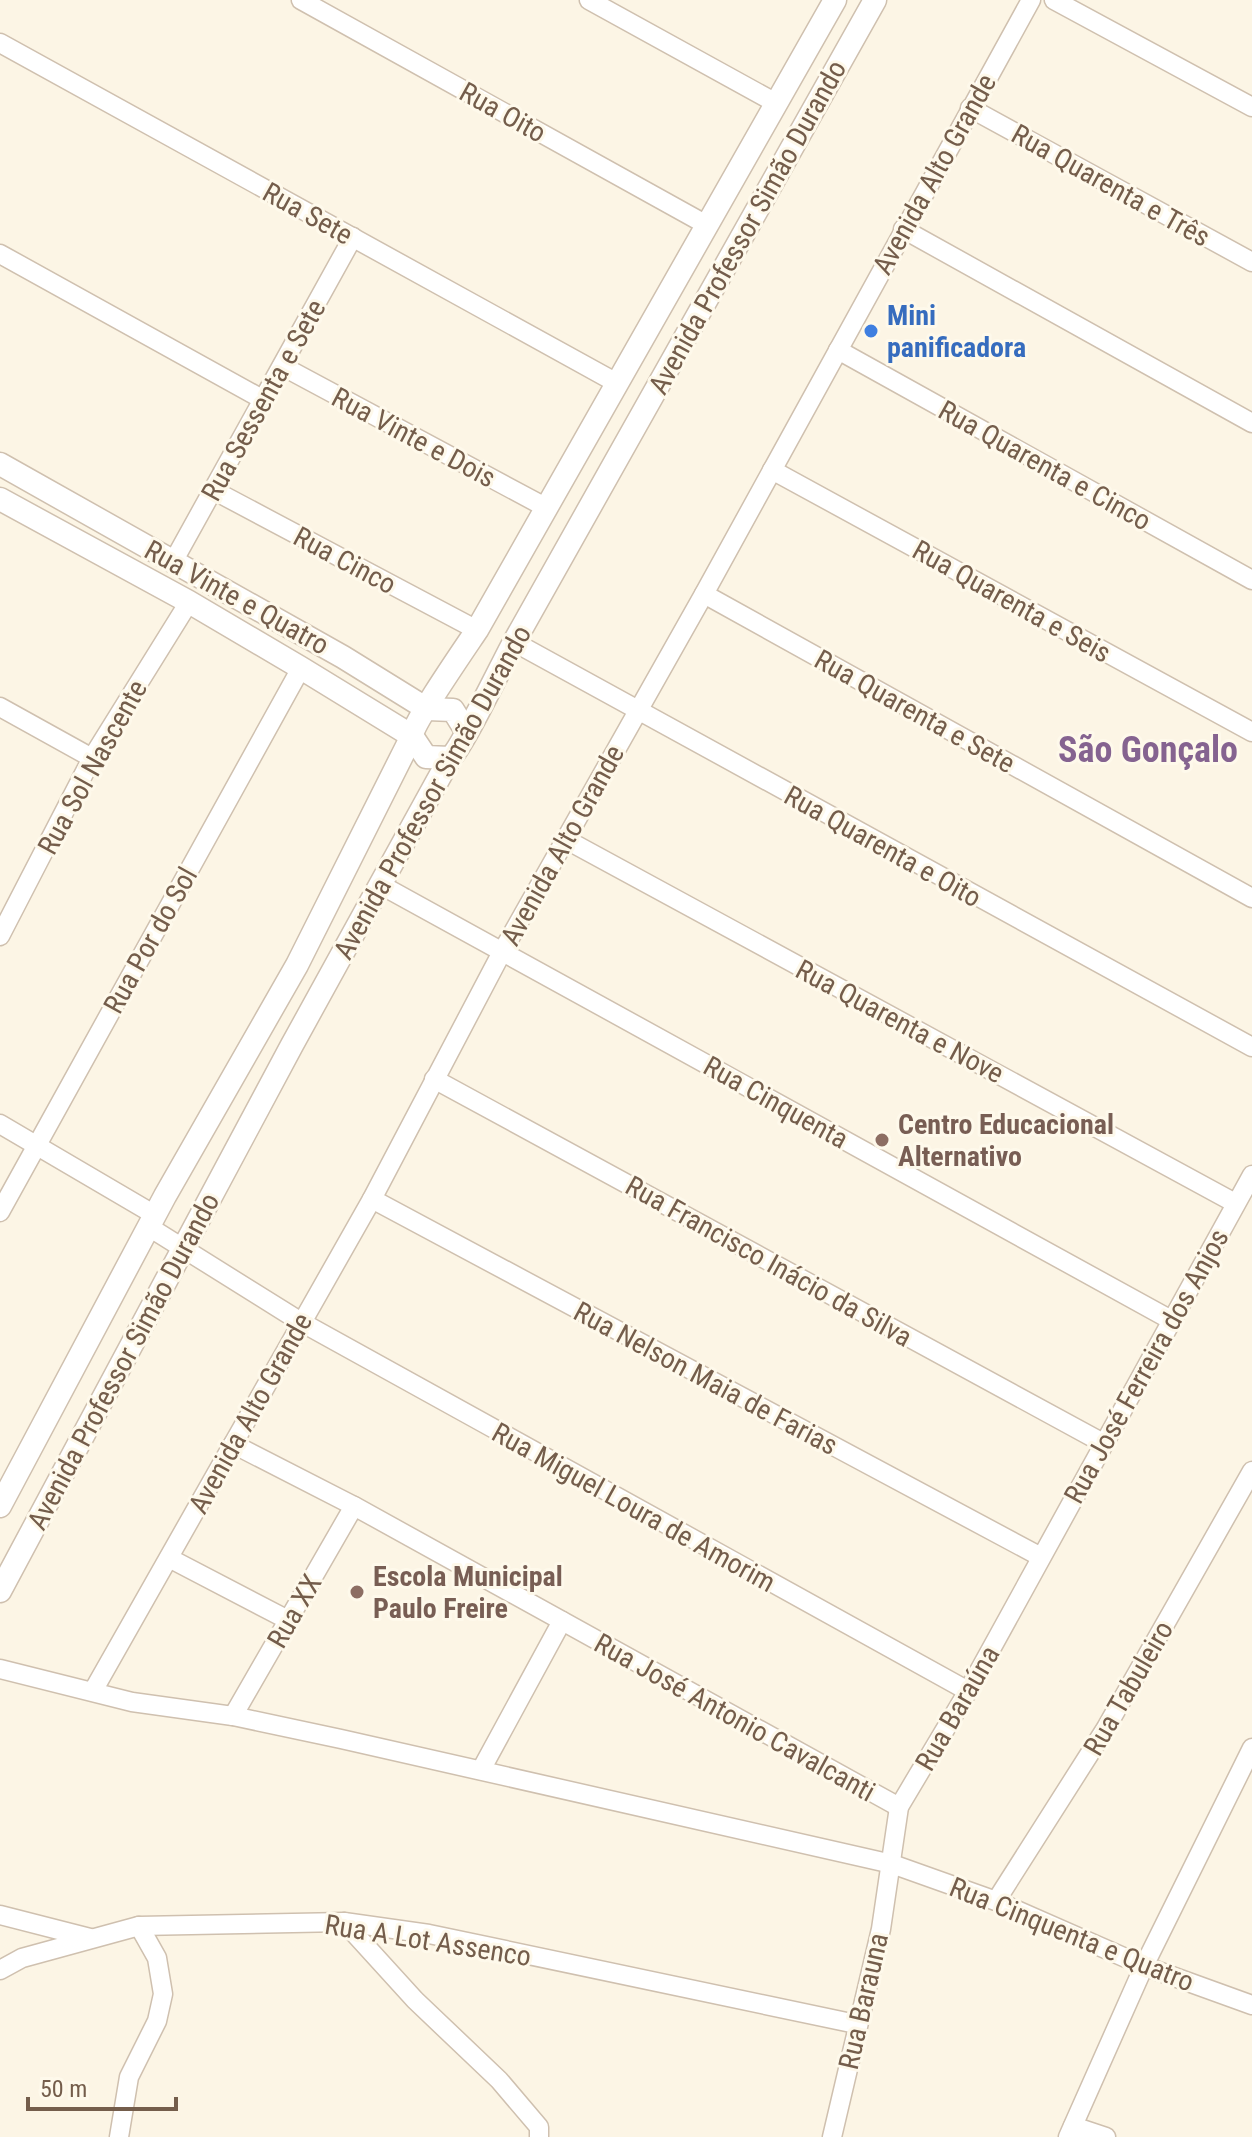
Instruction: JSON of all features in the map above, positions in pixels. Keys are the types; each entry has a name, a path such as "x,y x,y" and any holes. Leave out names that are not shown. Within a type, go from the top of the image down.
{"street":[{"name":"Rua Oito","path":"301,0 705,224"},
{"path":"589,0 776,103"},
{"name":"Avenida Professor Simão Durando","path":"0,1506 152,1221 289,979 412,736 416,720 427,709 477,630 615,382 835,0"},
{"name":"Avenida Professor Simão Durando","path":"0,1591 182,1249 450,758 462,747 466,731 514,642 875,0"},
{"name":"Avenida Alto Grande","path":"93,1691 372,1199 502,952 704,594 1031,0"},
{"path":"1054,0 1252,107"},
{"name":"Rua Sete","path":"0,43 615,382"},
{"name":"Rua Quarenta e Três","path":"970,108 1252,262"},
{"path":"903,229 1252,423"},
{"name":"Rua Sessenta e Sete","path":"173,562 353,237"},
{"path":"0,254 262,399"},
{"name":"Rua Quarenta e Cinco","path":"838,350 1252,580"},
{"name":"Rua Vinte e Dois","path":"282,366 547,508"},
{"name":"Rua Vinte e Quatro","path":"0,464 343,657 427,709 453,710 466,731"},
{"name":"Rua Quarenta e Seis","path":"772,470 1252,732"},
{"name":"Rua Cinco","path":"213,490 477,630"},
{"name":"Rua Vinte e Quatro","path":"0,499 189,602 301,668 412,736 426,757 450,758"},
{"name":"Rua Quarenta e Sete","path":"704,594 1252,898"},
{"name":"Rua Sol Nascente","path":"0,936 6,913 92,758 189,602"},
{"name":"Rua Quarenta e Oito","path":"514,642 1252,1047"},
{"path":"328,685 343,657"},
{"name":"Rua Por do Sol","path":"0,1212 301,668"},
{"path":"0,707 92,758"},
{"path":"364,833 359,851 361,870 381,885"},
{"name":"Rua Quarenta e Nove","path":"565,839 1235,1203"},
{"name":"Rua Cinquenta","path":"381,885 1171,1320"},
{"name":"Rua Francisco Inácio da Silva","path":"434,1079 1103,1443"},
{"name":"Rua Miguel Loura de Amorim","path":"0,1124 36,1144 152,1221 182,1249 301,1322 968,1691"},
{"name":"Rua José Ferreira dos Anjos","path":"1041,1557 1252,1175"},
{"name":"Rua Nelson Maia de Farias","path":"372,1199 1041,1557"},
{"name":"Rua José Antonio Cavalcanti","path":"233,1444 354,1506 899,1807"},
{"name":"Rua Tabuleiro","path":"996,1901 1106,1728 1252,1471"},
{"name":"Rua XX","path":"233,1716 354,1506"},
{"name":"Rua Baraúna","path":"892,1864 899,1807 968,1691 1041,1557"},
{"path":"169,1558 288,1620"},
{"path":"481,1770 562,1621"},
{"name":"Rua Cinquenta e Quatro","path":"0,1669 132,1702 233,1716 481,1770 892,1864 996,1901 1144,1966 1252,2005"},
{"path":"1106,2137 1071,2131 1144,1966 1252,1748"},
{"name":"Rua Barauna","path":"832,2137 856,2024 881,1929 892,1864"},
{"path":"0,1915 93,1938"},
{"path":"344,1922 415,2000 499,2080 539,2132"},
{"name":"Rua A Lot Assenco","path":"0,1970 22,1958 139,1926 344,1922 429,1934 856,2024"},
{"path":"119,2137 129,2077 152,2035 163,1994 157,1958 139,1926"}],"place":[{"name":"Mini panificadora","path":"871,331"},
{"name":"Centro Educacional Alternativo","path":"882,1140"},
{"name":"Escola Municipal Paulo Freire","path":"357,1592"}],"district":[{"name":"São Gonçalo","path":"1148,749"}]}
